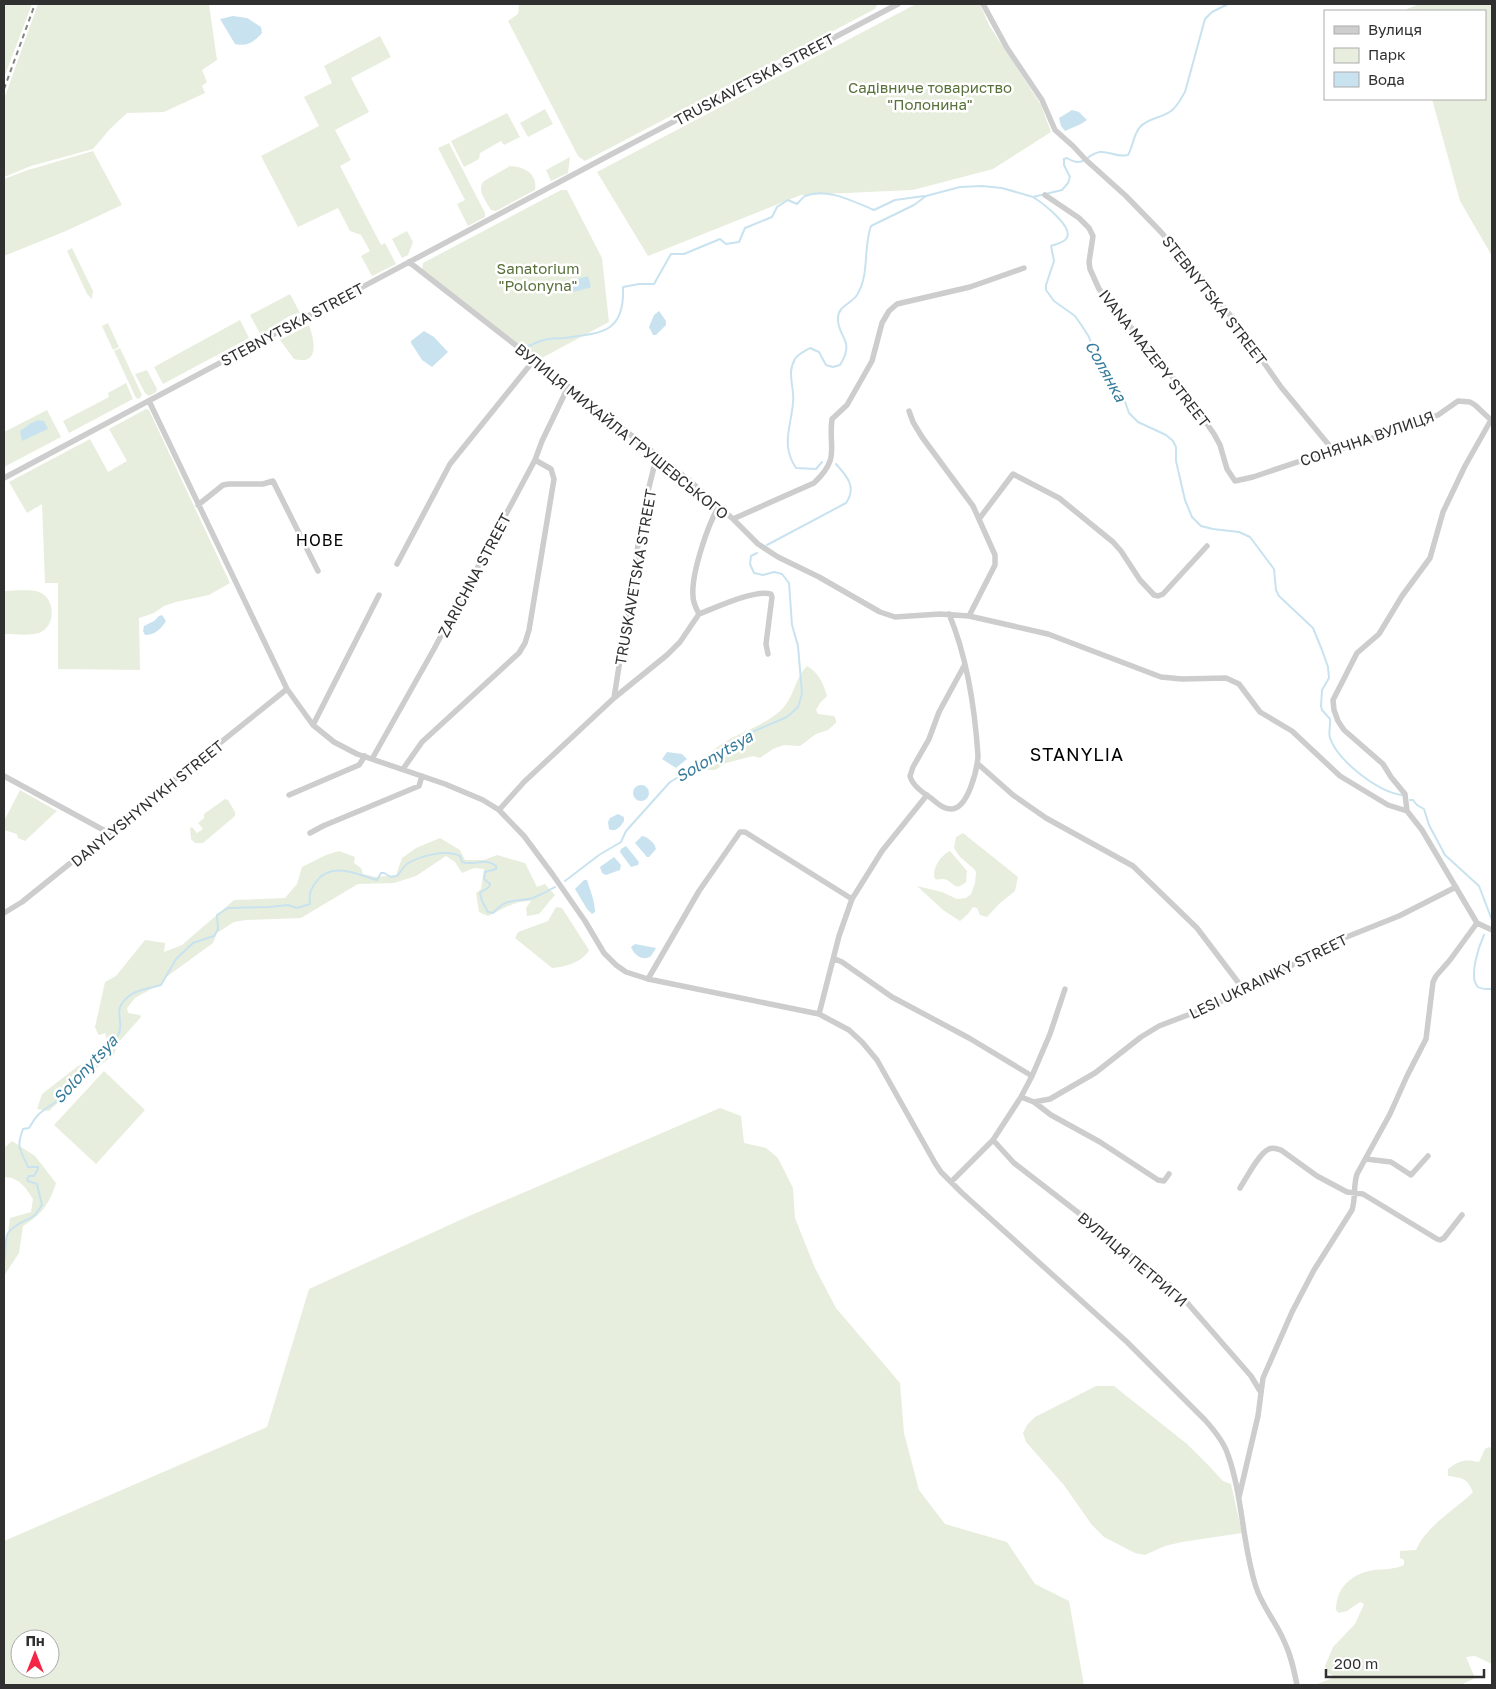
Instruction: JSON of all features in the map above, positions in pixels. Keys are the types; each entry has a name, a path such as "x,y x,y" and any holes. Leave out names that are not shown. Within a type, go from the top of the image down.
{"street":[{"name":"TRUSKAVETSKA STREET","path":"580,171 898,4"},
{"name":"STEBNYTSKA STREET","path":"983,4 1007,48 1042,100 1052,126 1160,230 1204,281 1281,387 1333,450"},
{"name":"STEBNYTSKA STREET","path":"4,478 411,264 580,171"},
{"name":"IVANA MAZEPY STREET","path":"1045,195 1079,218 1088,228 1093,236 1089,262 1090,269 1099,289 1194,404 1220,445 1227,468 1235,481"},
{"name":"ВУЛИЦЯ МИХАЙЛА ГРУШЕВСЬКОГО","path":"411,264 657,456 719,506 758,544 768,551 819,577 880,612 895,617 949,614 969,616 1048,634 1161,677 1182,679 1226,678 1234,681 1239,684 1260,712 1292,731 1340,776 1388,805 1408,811"},
{"path":"733,519 814,483 822,475 828,466 833,448 832,419 847,406 872,361 882,323 889,311 897,304 970,287 1024,268"},
{"path":"397,564 450,464 534,360"},
{"name":"ZARICHNA STREET","path":"372,758 434,649 535,460 542,441 568,388"},
{"path":"149,401 287,690 313,725 334,742 365,756 403,768 483,800 499,810 524,836 553,875 585,921 604,953 626,972 648,979 819,1014 849,1030 877,1060 935,1163 950,1182 1127,1342 1209,1424 1224,1445 1228,1455 1252,1575 1257,1590 1284,1640 1292,1662 1297,1685"},
{"name":"СОНЯЧНА ВУЛИЦЯ","path":"1235,481 1341,449 1438,415 1458,401 1475,404 1492,420"},
{"path":"909,412 922,438 973,506 994,550 995,565 969,616"},
{"path":"1492,420 1465,466 1443,512 1430,558 1402,596 1379,634 1357,653 1333,700 1338,721 1344,730 1383,764 1405,794 1408,811 1422,830 1477,923 1492,930"},
{"name":"TRUSKAVETSKA STREET","path":"614,698 644,507 657,456"},
{"path":"403,768 422,742 519,652 525,643 534,608 554,479 551,469 535,460"},
{"path":"979,519 1013,474 1059,498 1113,542 1122,551 1140,580 1154,595 1158,596 1162,594 1206,546"},
{"path":"198,505 222,485 263,484 273,480 318,571"},
{"path":"719,506 709,528 693,580 693,598 699,614 730,601 759,594 771,594 766,644 768,654"},
{"path":"313,725 380,595"},
{"name":"TRUSKAVETSKA STREET","path":"499,810 524,782 614,698 673,649 699,614"},
{"path":"949,614 958,635 964,666 977,737 978,764 966,797 956,808 950,809 944,808 914,784 910,778 910,772 929,739 939,712 964,666"},
{"name":"DANYLYSHYNYKH STREET","path":"4,912 22,902 287,690"},
{"path":"289,795 359,765 365,756"},
{"path":"978,764 1013,795 1046,818 1133,866 1196,928 1244,990"},
{"path":"4,776 109,833"},
{"path":"310,833 419,786 422,776"},
{"path":"819,1014 835,959 839,936 852,899 882,851 927,795"},
{"path":"648,979 700,891 740,832 746,832 852,899"},
{"name":"LESI UKRAINKY STREET","path":"1034,1102 1050,1099 1095,1073 1140,1037 1151,1031 1214,1005 1289,967 1324,946 1399,916 1456,887"},
{"path":"1238,1499 1258,1416 1263,1378 1292,1312 1314,1270 1352,1210 1357,1174 1390,1114 1426,1039 1433,982 1477,923"},
{"path":"835,959 892,997 969,1038 1032,1076"},
{"path":"950,1182 992,1140 1006,1116 1021,1097 1050,1034 1065,989"},
{"path":"1021,1097 1034,1102 1050,1115 1100,1142 1158,1180 1164,1181 1169,1174"},
{"name":"ВУЛИЦЯ ПЕТРИГИ","path":"992,1140 1014,1163 1176,1290 1251,1376 1260,1391"},
{"path":"1240,1188 1261,1156 1269,1149 1275,1148 1281,1150 1317,1176 1347,1192 1363,1194 1440,1240 1444,1238 1462,1215"},
{"path":"1366,1159 1391,1162 1411,1175 1428,1156"}],"green space":[{"path":"4,4 32,4 4,78"},
{"path":"38,4 209,4 217,60 202,70 207,82 202,86 205,93 164,112 127,113 93,149 31,166 4,177 4,99"},
{"path":"519,4 877,5 875,9 585,161 578,156 508,21 518,14"},
{"name":"Садівниче товариство \"Полонина\"","path":"916,4 980,4 989,25 1041,105 1051,132 993,169 913,190 801,195 648,256 597,172"},
{"path":"1419,4 1492,4 1492,256 1460,201 1432,100 1486,100 1486,10 1407,9"},
{"path":"380,36 391,57 351,78 369,112 335,130 351,160 340,166 381,245 385,243 396,264 372,276 361,256 370,251 361,235 350,231 338,208 298,227 261,156 319,126 304,97 332,83 324,66"},
{"path":"545,109 553,124 528,137 520,123"},
{"path":"507,113 520,137 504,145 501,141 480,153 479,159 464,167 451,141"},
{"path":"449,143 485,213 485,217 468,226 457,204 465,200 438,148"},
{"path":"93,151 122,205 66,231 4,256 4,179"},
{"path":"570,157 568,173 551,181 546,170"},
{"path":"510,166 529,172 534,180 535,190 496,211 491,210 481,192 482,184"},
{"name":"Sanatorium \"Polonyna\"","path":"561,190 567,190 602,258 609,322 538,360 422,270 423,263"},
{"path":"407,231 413,242 408,255 402,258 392,239"},
{"path":"72,248 93,291 92,299 87,294 67,251"},
{"path":"290,294 300,313 285,319 261,335 250,315"},
{"path":"240,320 249,338 163,384 154,367"},
{"path":"108,323 119,347 113,350 102,326"},
{"path":"309,325 314,344 312,355 308,359 294,359 280,340"},
{"path":"120,348 142,395 139,399 136,398 114,351"},
{"path":"147,370 157,389 156,392 149,396 145,393 135,374"},
{"path":"126,383 133,399 69,433 63,421 109,397 108,393"},
{"path":"146,409 149,410 230,583 209,595 176,602 139,618 140,670 58,669 58,583 45,583 42,504 27,513 9,482 90,439 108,472 127,461 109,429"},
{"path":"47,410 61,437 4,467 4,432"},
{"path":"4,591 31,591 45,595 49,600 52,612 49,625 45,630 31,634 4,634"},
{"path":"807,666 820,679 827,696 816,710 818,714 834,716 836,723 828,730 816,734 800,746 784,745 773,749 760,758 753,756 726,763 715,770 706,770 704,767 692,775 685,776 723,743 766,721 780,711 785,706"},
{"path":"20,790 57,811 25,841 18,838 17,834 4,830 4,821"},
{"path":"225,799 228,800 235,812 235,816 203,843 195,843 191,839 190,828 192,827 197,833 203,829 198,823 204,818 204,814"},
{"path":"963,833 1018,877 1015,891 987,917 980,915 977,908 973,907 960,921 943,910 917,886 942,892 957,899 966,898 971,894 976,872 960,857 954,848 956,837"},
{"path":"440,838 460,850 465,860 484,860 497,855 525,863 537,887 545,884 555,895 539,914 527,916 526,908 531,901 525,901 488,916 479,912 476,893 481,889 484,869 474,868 462,873 455,862 446,856 416,876 394,883 358,884 301,918 234,922 217,933 213,943 165,978 164,982 135,998 127,1008 128,1013 140,1015 141,1017 119,1042 113,1056 96,1068 49,1111 37,1109 42,1094 78,1066 88,1063 101,1053 107,1039 105,1033 98,1034 95,1027 105,982 116,976 145,940 165,943 164,952 182,945 234,900 285,898 297,884 302,867 326,855 339,851 355,857 354,863 361,868 363,874 375,877 396,875 402,858 416,848"},
{"path":"950,851 967,871 966,882 962,885 956,886 947,880 935,879 934,871 938,863"},
{"path":"556,907 562,908 589,950 583,958 573,963 552,968 515,938 518,932 548,921"},
{"path":"104,1071 145,1110 96,1164 54,1125"},
{"path":"720,1108 741,1116 744,1143 766,1148 778,1158 793,1188 795,1218 815,1268 836,1308 900,1383 904,1433 919,1490 945,1524 1007,1542 1035,1584 1069,1601 1084,1685 4,1685 4,1541 267,1427 309,1289 469,1216"},
{"path":"12,1141 35,1156 56,1183 51,1197 44,1208 23,1226 19,1253 4,1276 4,1260 10,1218 31,1212 33,1199 25,1187 18,1181 4,1177 4,1148"},
{"path":"1096,1386 1114,1386 1187,1444 1223,1481 1231,1484 1242,1533 1182,1542 1165,1546 1145,1555 1135,1553 1104,1537 1092,1525 1063,1484 1026,1442 1023,1433 1027,1425 1035,1417"},
{"path":"1492,1448 1492,1664 1475,1656 1466,1657 1475,1678 1461,1685 1315,1685 1335,1677 1328,1673 1325,1666 1333,1647 1355,1624 1364,1604 1360,1602 1347,1611 1339,1613 1336,1610 1340,1591 1353,1578 1365,1572 1404,1565 1404,1560 1400,1558 1400,1551 1416,1550 1427,1533 1473,1492 1469,1484 1464,1480 1448,1476 1448,1469 1463,1461 1479,1462 1485,1449"}],"water":[{"path":"233,16 247,18 261,27 262,33 250,43 243,45 235,44 220,19"},
{"path":"1072,110 1079,112 1087,120 1065,131 1061,126 1059,118"},
{"path":"588,276 591,287 569,293 567,282"},
{"path":"659,311 666,321 666,325 656,335 653,335 649,327 654,315"},
{"path":"424,331 434,337 448,352 432,367 422,360 411,343"},
{"path":"39,420 44,421 48,429 22,441 20,431"},
{"path":"162,615 166,621 162,627 155,633 145,635 143,631 144,626"},
{"path":"667,752 682,754 687,759 676,768 662,759"},
{"path":"641,785 647,787 649,793 647,799 641,801 635,799 633,793 635,787"},
{"path":"618,814 624,817 624,821 616,830 609,829 608,822 610,818"},
{"path":"642,836 651,841 656,849 649,857 635,843"},
{"path":"626,846 639,862 638,865 631,867 620,852"},
{"path":"614,857 621,865 620,870 606,875 602,873 600,867"},
{"path":"584,880 587,880 593,900 595,912 592,914 575,889"},
{"path":"635,944 656,948 651,956 642,958 632,950 631,947"}],"waterway":[{"name":"Solonytsya","path":"822,462 816,469 796,468 790,456 788,433 793,406 791,376 793,363 796,357 810,348 819,352 826,365 833,367 840,365 846,350 846,344 838,325 838,318 842,308 857,295 861,287 864,278 867,243 871,226 914,205 926,196 960,187 982,186 1002,188 1033,197 1062,190 1070,177 1064,165 1064,159 1067,158 1077,162 1100,152 1120,156 1128,155 1140,127 1167,113 1179,102 1185,92 1205,19 1212,12 1228,4"},
{"path":"527,347 546,339 590,334 608,328 620,314 623,302 623,287 654,284 671,254 684,254 720,239 726,244 739,242 745,228 772,217 777,207 788,200 797,204 805,196 822,193 831,194 874,210 895,200 924,196"},
{"name":"Солянка","path":"1033,197 1062,222 1068,234 1063,242 1051,246 1054,261 1046,290 1054,301 1075,316 1082,326 1089,337 1101,368 1123,396 1129,413 1138,422 1166,435 1173,441 1176,447 1176,461 1185,500 1192,517 1201,526 1239,532 1250,537 1274,569 1276,590 1279,596 1313,628 1328,667 1329,678 1322,690 1321,706 1330,719 1329,736 1334,747 1350,765 1371,782 1392,793 1402,795"},
{"name":"Solonytsya","path":"767,545 846,503 851,487 847,477 836,464"},
{"name":"Solonytsya","path":"565,881 599,855 621,842 626,831 670,782 699,765 708,763 726,745 787,717 798,707 802,694 798,646 792,625 789,583 782,574 774,572 763,575 754,573 750,564 751,556 757,553"},
{"name":"Солянка","path":"1410,800 1413,800 1424,809 1429,825 1445,855 1479,886 1492,920"},
{"name":"Solonytsya","path":"4,1261 8,1233 16,1225 33,1216 42,1205 37,1184 27,1179 29,1176 34,1176 38,1167 28,1167 21,1152 19,1145 23,1129 29,1128 38,1115 67,1093 79,1073 94,1064 108,1049 120,1031 119,1010 123,1002 131,995 161,985 176,959 193,943 214,936 218,929 217,915 228,908 288,905 297,908 310,904 312,887 322,876 329,872 353,872 377,880 381,873 391,877 397,876 412,861 440,853 460,856 462,862 466,863 488,862 496,866 496,869 485,872 484,879 490,884 489,887 480,893 488,912 493,913 503,904 533,898 555,887"},
{"name":"Солянка","path":"1484,935 1476,960 1474,975 1477,986 1484,989 1492,989"}],"railway":[{"path":"4,89 35,4"}],"district":[{"name":"НОВЕ","path":"320,540"},
{"name":"STANYLIA","path":"1077,754"}]}
